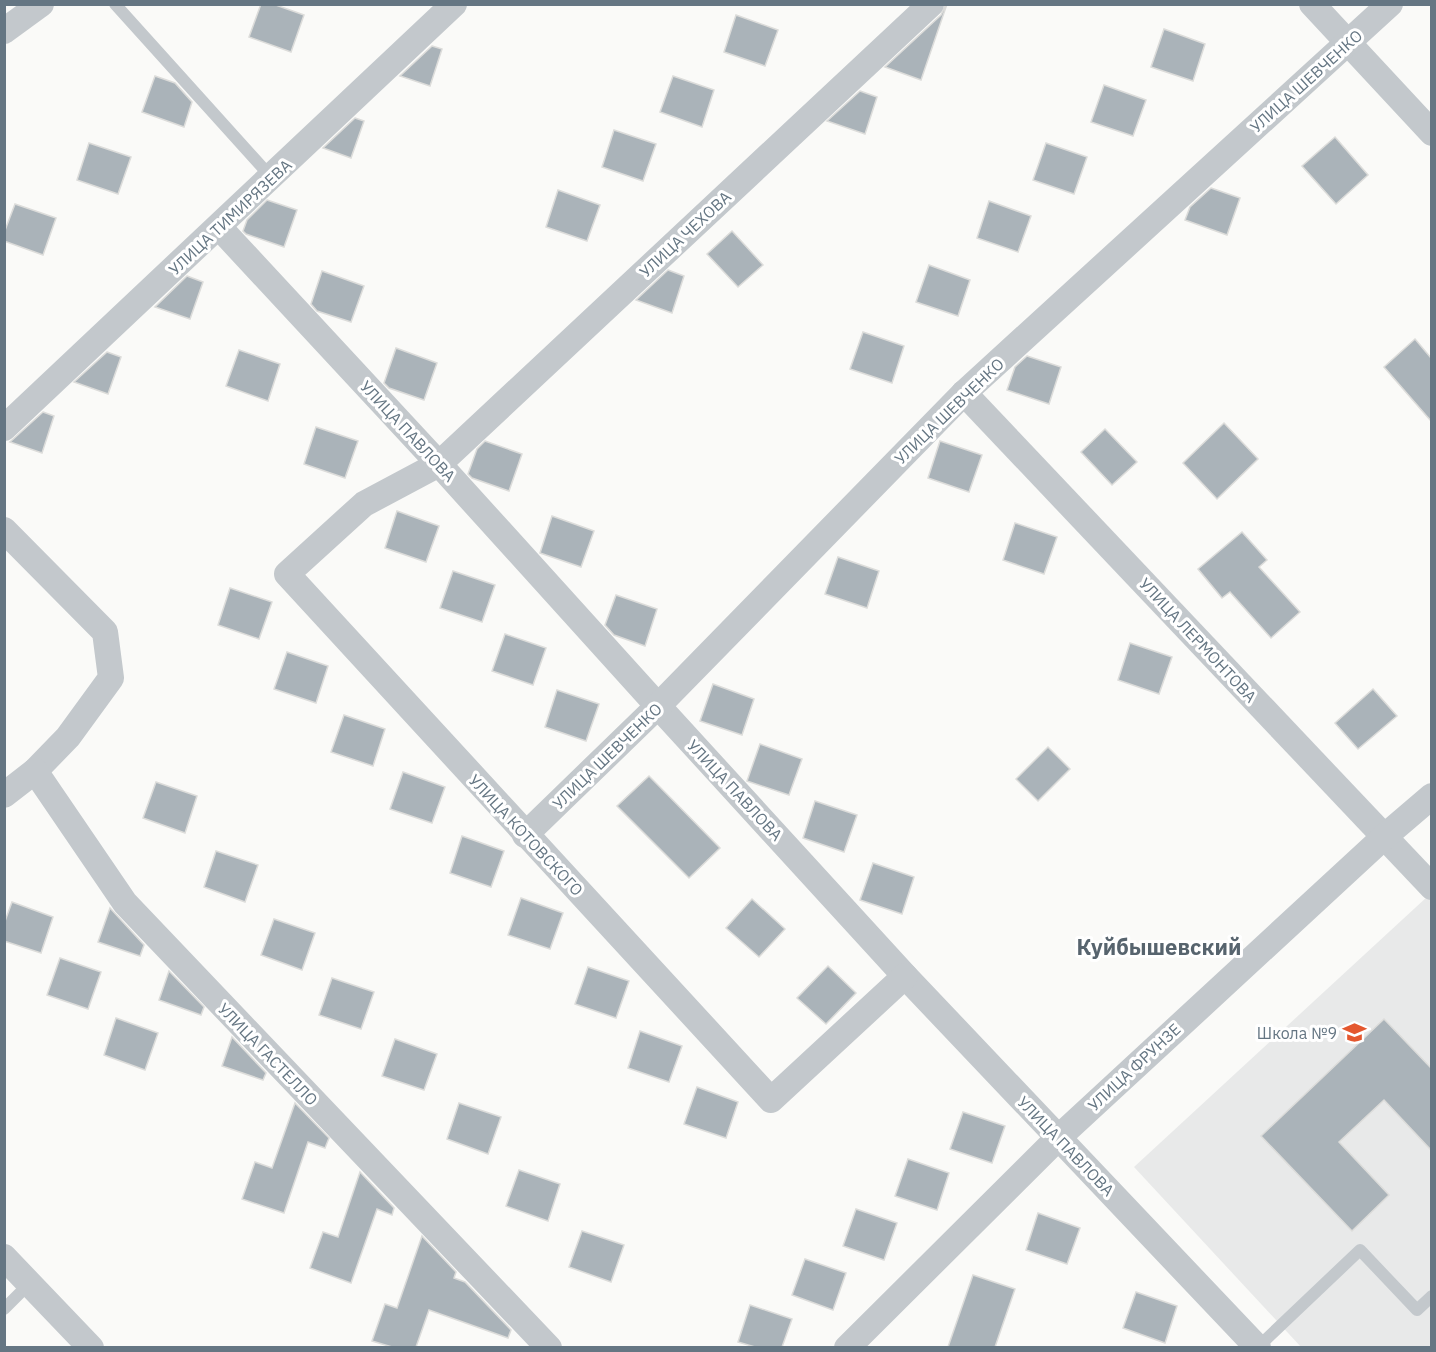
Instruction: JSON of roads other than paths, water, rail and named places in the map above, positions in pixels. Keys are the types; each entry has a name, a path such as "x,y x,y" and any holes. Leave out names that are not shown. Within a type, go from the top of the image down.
{"street":[{"path":"4,31 41,4"},
{"name":"УЛИЦА ТИМИРЯЗЕВА","path":"4,428 454,4"},
{"name":"УЛИЦА ЧЕХОВА","path":"439,464 931,4"},
{"path":"1312,4 1431,133"},
{"name":"УЛИЦА ШЕВЧЕНКО","path":"525,835 658,706 964,393 1390,4"},
{"name":"УЛИЦА ПАВЛОВА","path":"219,227 439,464 905,976 1258,1347"},
{"name":"УЛИЦА ЛЕРМОНТОВА","path":"964,393 1431,887"},
{"name":"УЛИЦА КОТОВСКОГО","path":"439,464 364,504 287,574 771,1100 905,976"},
{"path":"4,530 105,632 111,678 68,737 35,771 4,795"},
{"name":"УЛИЦА ГАСТЕЛЛО","path":"35,771 124,903 549,1347"},
{"name":"УЛИЦА ФРУНЗЕ","path":"846,1347 1058,1138 1431,796"},
{"path":"4,1257 91,1347"}],"lane":[{"path":"115,4 271,177"},
{"path":"1258,1347 1360,1250 1417,1310 1431,1296"},
{"path":"4,1309 30,1283"}],"place":[{"name":"Школа №9","path":"1355,1033"}],"district":[{"name":"Куйбышевский","path":"1159,946"}]}
